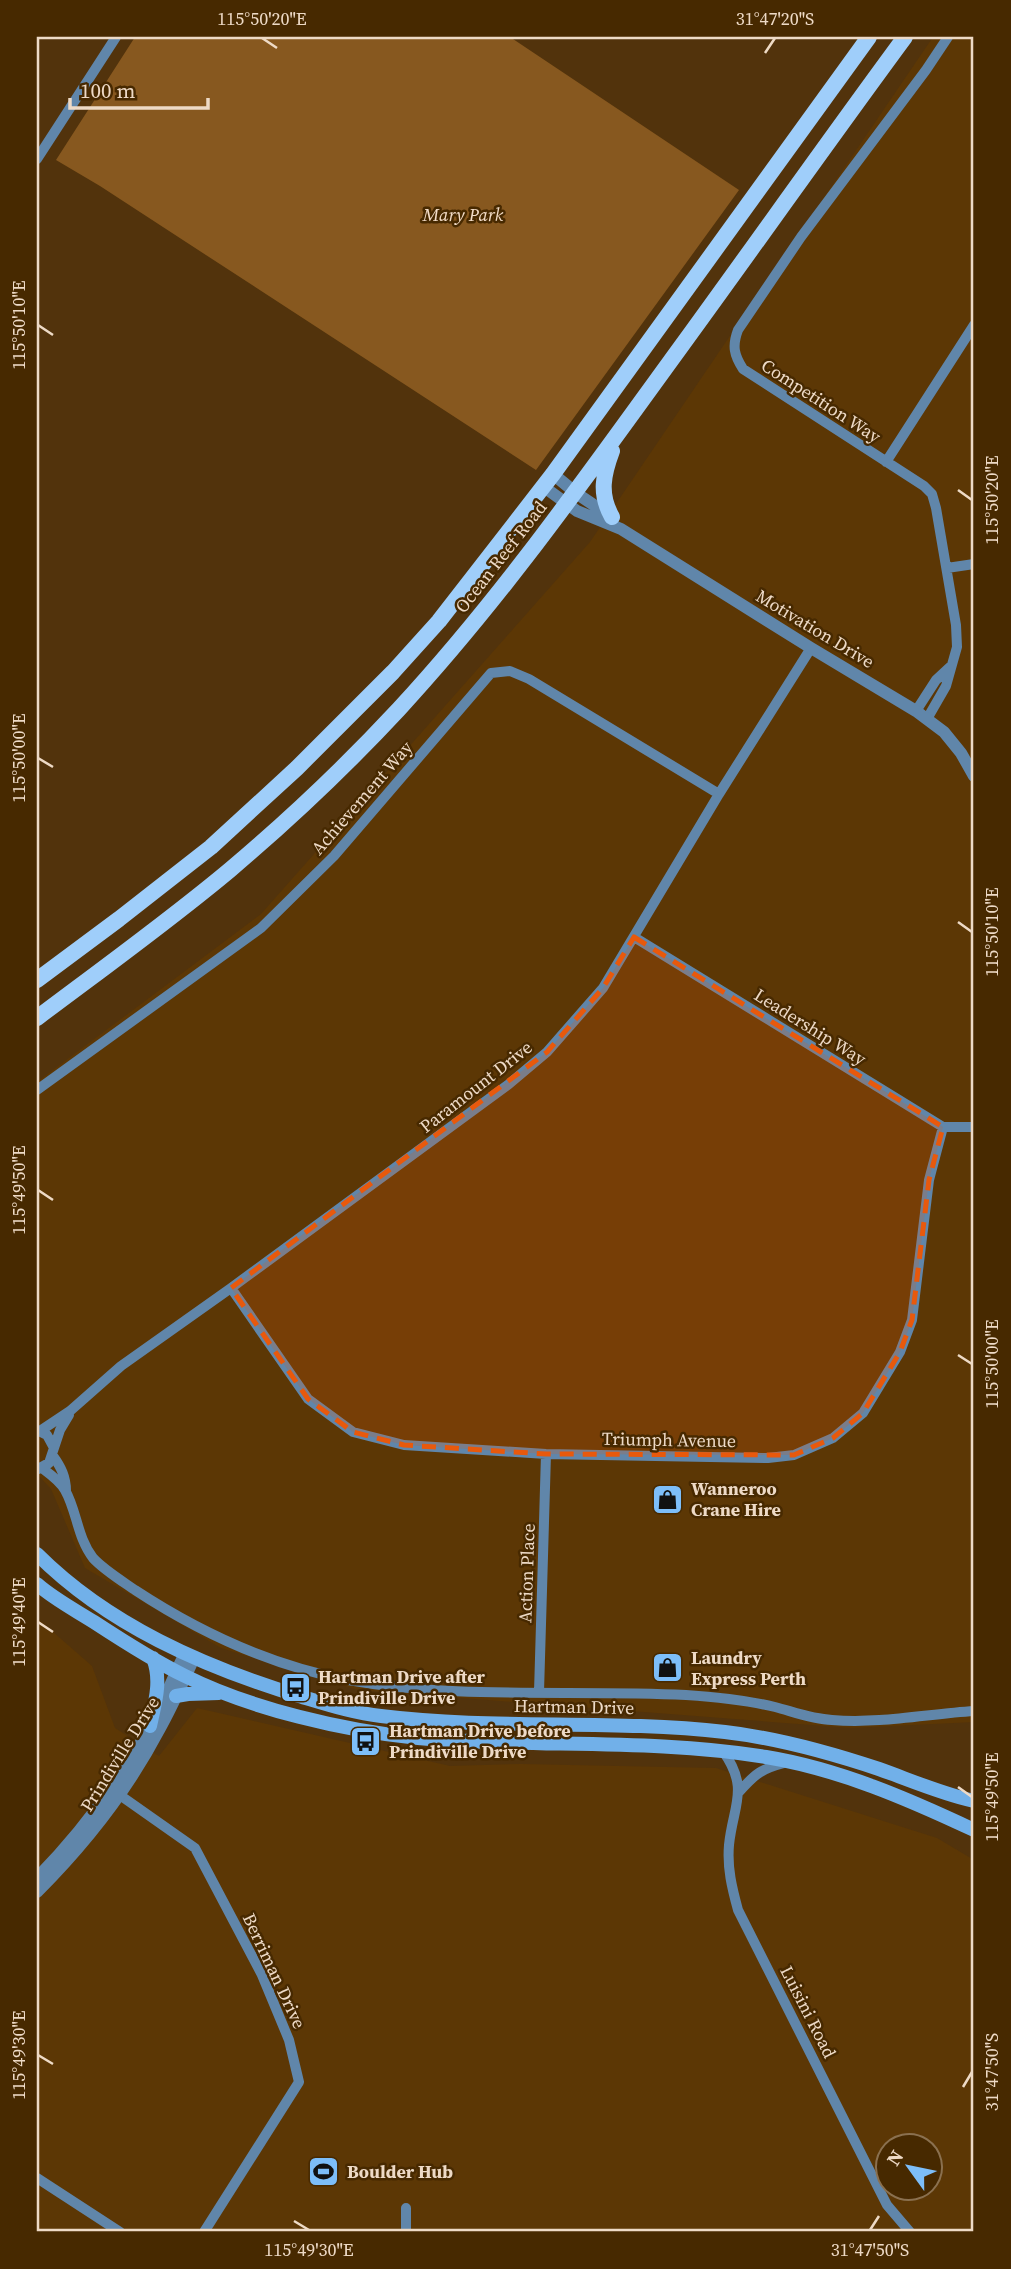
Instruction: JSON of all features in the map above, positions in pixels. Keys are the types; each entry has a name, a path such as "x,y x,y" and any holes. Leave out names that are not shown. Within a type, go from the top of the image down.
{"main road":[{"name":"Ocean Reef Road","path":"37,980 120,919 211,846 296,768 393,672 439,621 548,481 869,37"},
{"name":"Ocean Reef Road","path":"37,1018 230,869 317,791 397,711 463,636 571,499 905,37"},
{"path":"617,523 605,504 603,482 606,466 624,427"},
{"name":"Hartman Drive","path":"37,1554 114,1616 189,1656 256,1683 331,1706 378,1716 499,1724 725,1732 789,1742 974,1801"},
{"name":"Hartman Drive","path":"37,1584 181,1674 249,1701 328,1724 417,1738 723,1750 791,1762 887,1791 974,1830"},
{"path":"150,1726 158,1683 158,1671 153,1658"},
{"path":"176,1696 227,1693"}],"street":[{"path":"37,159 116,37"},
{"name":"Competition Way","path":"927,719 946,686 957,647 947,568 932,494 924,486 743,369 736,359 733,344 738,330 801,237 948,37"},
{"path":"886,462 974,325"},
{"name":"Motivation Drive","path":"548,481 571,499 617,523 811,648 916,711 944,732 961,753 974,776"},
{"path":"947,568 974,564"},
{"name":"Paramount Drive","path":"39,1430 71,1411 121,1366 231,1289 509,1084 547,1052 603,988 719,794 811,648"},
{"path":"916,711 936,680 951,666"},
{"name":"Achievement Way","path":"37,1090 261,928 334,856 491,673 510,671 529,679 719,794"},
{"name":"Leadership Way","path":"634,937 943,1127"},
{"path":"943,1127 974,1127"},
{"name":"Triumph Avenue","path":"231,1289 308,1399 353,1433 404,1445 546,1454 768,1458 794,1455 833,1438 863,1413 900,1352 912,1320 929,1180 943,1127"},
{"name":"Paramount Drive","path":"39,1469 49,1463 60,1430 71,1411"},
{"path":"39,1430 47,1435 62,1469 78,1531 94,1558 136,1590 204,1630 284,1663 346,1680 403,1687 504,1693 683,1695 729,1699 830,1720 860,1721 972,1710"},
{"name":"Action Place","path":"539,1692 546,1454"},
{"path":"39,1469 51,1474 66,1492"},
{"name":"Prindiville Drive","path":"37,1878 116,1792 189,1656"},
{"name":"Prindiville Drive","path":"37,1892 84,1842 159,1731 176,1696 181,1674"},
{"name":"Luisini Road","path":"723,1750 733,1764 739,1792 729,1844 729,1880 738,1910 887,2205 910,2232"},
{"path":"739,1792 753,1776 765,1768 791,1762"},
{"name":"Berriman Drive","path":"116,1792 195,1848 262,1975 289,2040 299,2081 204,2232"},
{"path":"37,2178 120,2232"},
{"path":"406,2208 406,2232"}],"highlighted area":[{"path":"634,937 943,1127 929,1180 912,1320 900,1352 863,1413 833,1438 794,1455 546,1454 404,1445 353,1432 308,1399 231,1288 547,1052 603,988"}],"shaded area":[{"path":"933,37 974,37 974,1722 851,1728 358,1690 221,1648 85,1568 51,1489 37,1474 37,1082 261,914 590,542"},
{"path":"37,1618 92,1666 115,1728 159,1756 197,1708 450,1766 521,1764 716,1768 937,1838 974,1860 974,2232 37,2232"}],"green space":[{"name":"Mary Park","path":"135,37 510,37 739,190 536,470 56,160"}],"place":[{"name":"Wanneroo Crane Hire","path":"668,1499"},
{"name":"Laundry Express Perth","path":"668,1668"},
{"name":"Hartman Drive after Prindiville Drive","path":"295,1687"},
{"name":"Hartman Drive before Prindiville Drive","path":"366,1741"},
{"name":"Boulder Hub","path":"324,2172"}]}
